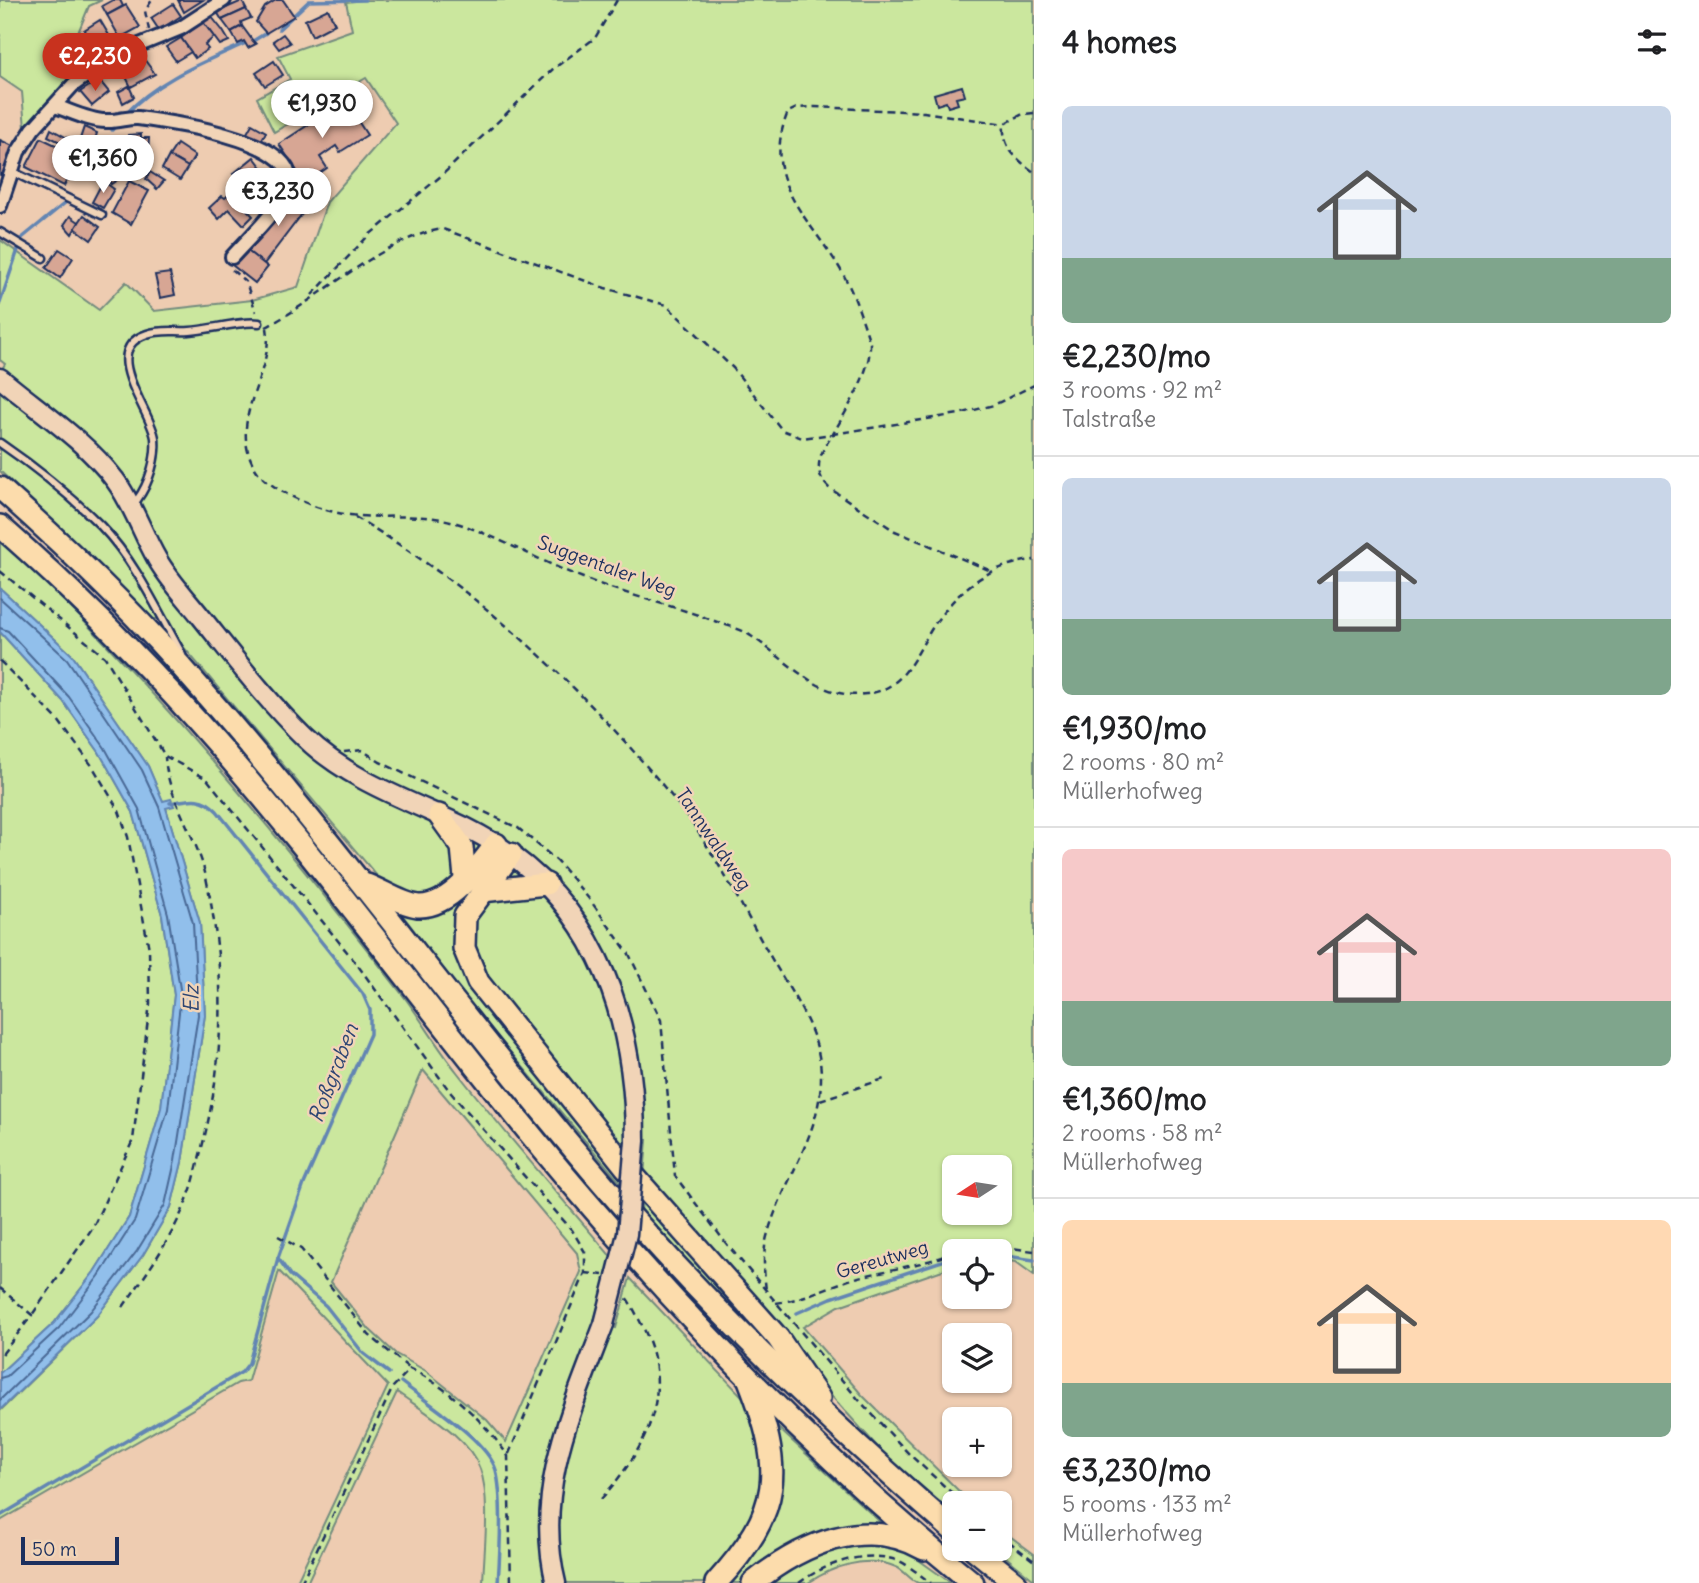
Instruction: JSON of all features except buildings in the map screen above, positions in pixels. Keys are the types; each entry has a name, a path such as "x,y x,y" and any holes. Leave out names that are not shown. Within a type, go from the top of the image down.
{"highway":[{"path":"0,488 113,593 202,689 362,882 606,1187 772,1366 843,1435 942,1521"},
{"path":"0,526 98,616 196,721 341,894 582,1197 747,1375 840,1465 974,1583"},
{"path":"439,815 462,847 473,885 464,916 463,932 469,965 478,982 625,1166 778,1338 843,1435"},
{"path":"362,882 416,906 443,900 473,885 504,849"},
{"path":"473,885 546,884"},
{"path":"716,1583 748,1543 770,1497 772,1448 747,1375"},
{"path":"753,1583 796,1552 828,1539 853,1534 906,1539 953,1567"},
{"path":"989,1561 1016,1583"}],"street":[{"path":"0,206 10,171 33,129 73,85 115,55 181,28 224,0"},
{"path":"55,106 105,121 135,118 223,134 268,149 284,165 289,177 285,192 232,257"},
{"path":"0,378 96,458 115,480 157,560 220,641 307,740 347,769 504,849 546,884 581,928 601,963 620,1013 632,1072 635,1140 627,1234 604,1324 571,1409 553,1474 548,1520 556,1583"}],"lane":[{"path":"10,171 102,215"},
{"path":"0,232 43,258"},
{"path":"137,500 144,490 151,468 155,437 127,368 128,351 141,336 164,330 208,330 263,325"},
{"path":"0,443 32,465 93,519 119,548 202,689"}],"path":[{"path":"151,42 145,11 152,0"},
{"path":"306,303 336,267 368,236 441,176 553,69 595,38 617,0"},
{"path":"989,570 895,531 821,480 818,463 851,401 870,352 870,343 841,269 795,205 780,173 780,140 789,112 797,108 924,112 1003,124 1023,114 1034,113"},
{"path":"1003,124 1003,137 1015,158 1034,172"},
{"path":"232,257 227,265 246,282 263,325 306,303 326,286 401,242 424,232 443,229 605,288 666,305 733,368 782,430 802,438 959,414 994,405 1034,385"},
{"name":"Suggentaler Weg","path":"263,325 270,343 251,394 246,430 257,471 276,488 297,500 352,516 422,517 459,524 592,582 694,613 750,635 798,674 833,691 862,695 881,692 896,684 913,662 940,615 963,590 989,570 1034,560"},
{"name":"Tannwaldweg","path":"352,516 416,553 536,651 679,806 736,895 804,1016 819,1056 820,1100 812,1133 768,1232 764,1249 766,1292 776,1303"},
{"path":"0,570 105,657 165,756 166,780 205,874 219,962 223,1013 212,1108 188,1198 154,1263 123,1307"},
{"path":"0,661 58,720 93,767 118,811 128,837 149,949 150,1003 133,1140 93,1227 0,1357"},
{"path":"165,756 207,779 379,993 451,1093 572,1230 585,1252 586,1273 508,1456 511,1583"},
{"path":"820,1100 887,1078"},
{"path":"280,1237 301,1249 369,1335 410,1369 425,1376 467,1409 508,1456"},
{"name":"Gereutweg","path":"1012,1248 1034,1251"},
{"name":"Gereutweg","path":"776,1303 799,1300 846,1281 922,1264 942,1257"},
{"path":"586,1273 603,1275 611,1283"},
{"path":"0,1287 32,1315"},
{"path":"601,1499 626,1471 647,1433 659,1391 654,1352 628,1299 620,1291"},
{"path":"776,1303 900,1445 950,1491"},
{"path":"301,1583 393,1387 410,1369"},
{"path":"1012,1544 1034,1561"},
{"path":"799,1583 832,1566 867,1556 899,1562 931,1583"}],"green space":[{"path":"0,0 102,0 89,6 73,45 89,69 25,128 22,92 0,77"},
{"path":"365,0 1034,0 1034,1275 1012,1262 1012,1239 942,1239 942,1270 839,1306 803,1327 862,1395 959,1491 942,1491 942,1504 884,1454 818,1381 778,1357 641,1211 647,1140 626,1140 623,1186 470,1004 397,908 383,883 181,644 166,619 152,619 98,563 0,471 0,372 5,364 0,360 0,240 99,310 126,282 154,311 252,300 298,287 327,202 396,123 366,78 274,132 257,98 290,79 278,56 352,30 346,2"},
{"path":"0,539 109,647 161,703 310,878 405,998 476,1096 612,1258 594,1321 616,1328 630,1278 774,1430 777,1427 890,1531 909,1553 951,1583 918,1583 896,1567 885,1563 862,1562 839,1567 808,1583 483,1583 486,1509 480,1469 456,1435 397,1392 307,1583 296,1583 388,1386 279,1271 248,1381 238,1383 0,1521 0,1411 97,1316 143,1255 171,1207 182,1162 205,1015 200,923 166,808 171,800 163,802 148,766 72,655 0,588","holes":["423,1070 577,1253 581,1272 506,1442 487,1420 426,1371 396,1354 369,1329 331,1282"]},
{"path":"0,632 63,701 99,752 133,812 162,915 174,995 161,1108 129,1217 94,1272 54,1323 0,1373"},
{"path":"1012,1538 1034,1554 1034,1580 1011,1561"}],"water":[{"name":"Elz","path":"0,588 72,655 148,766 163,801 171,799 174,806 166,808 200,923 205,1015 182,1162 171,1207 143,1255 97,1316 0,1410 0,1373 54,1323 94,1272 129,1217 161,1108 174,995 162,915 133,812 99,752 63,701 0,632"}],"waterway":[{"path":"279,29 309,1 365,0"},
{"path":"253,41 266,33"},
{"path":"125,115 165,82 246,43"},
{"path":"112,130 118,123"},
{"path":"0,303 22,238 65,203"},
{"name":"Roßgraben","path":"170,803 201,800 217,811 363,994 370,1010 370,1034 304,1184 278,1258 290,1275 326,1306 363,1353 389,1373"},
{"path":"1012,1257 1034,1260"},
{"path":"0,1516 242,1372 249,1363 278,1258"},
{"path":"797,1313 831,1298 942,1261"},
{"name":"Roßgraben","path":"401,1382 469,1434 481,1446 496,1470 500,1510 498,1583"}]}
